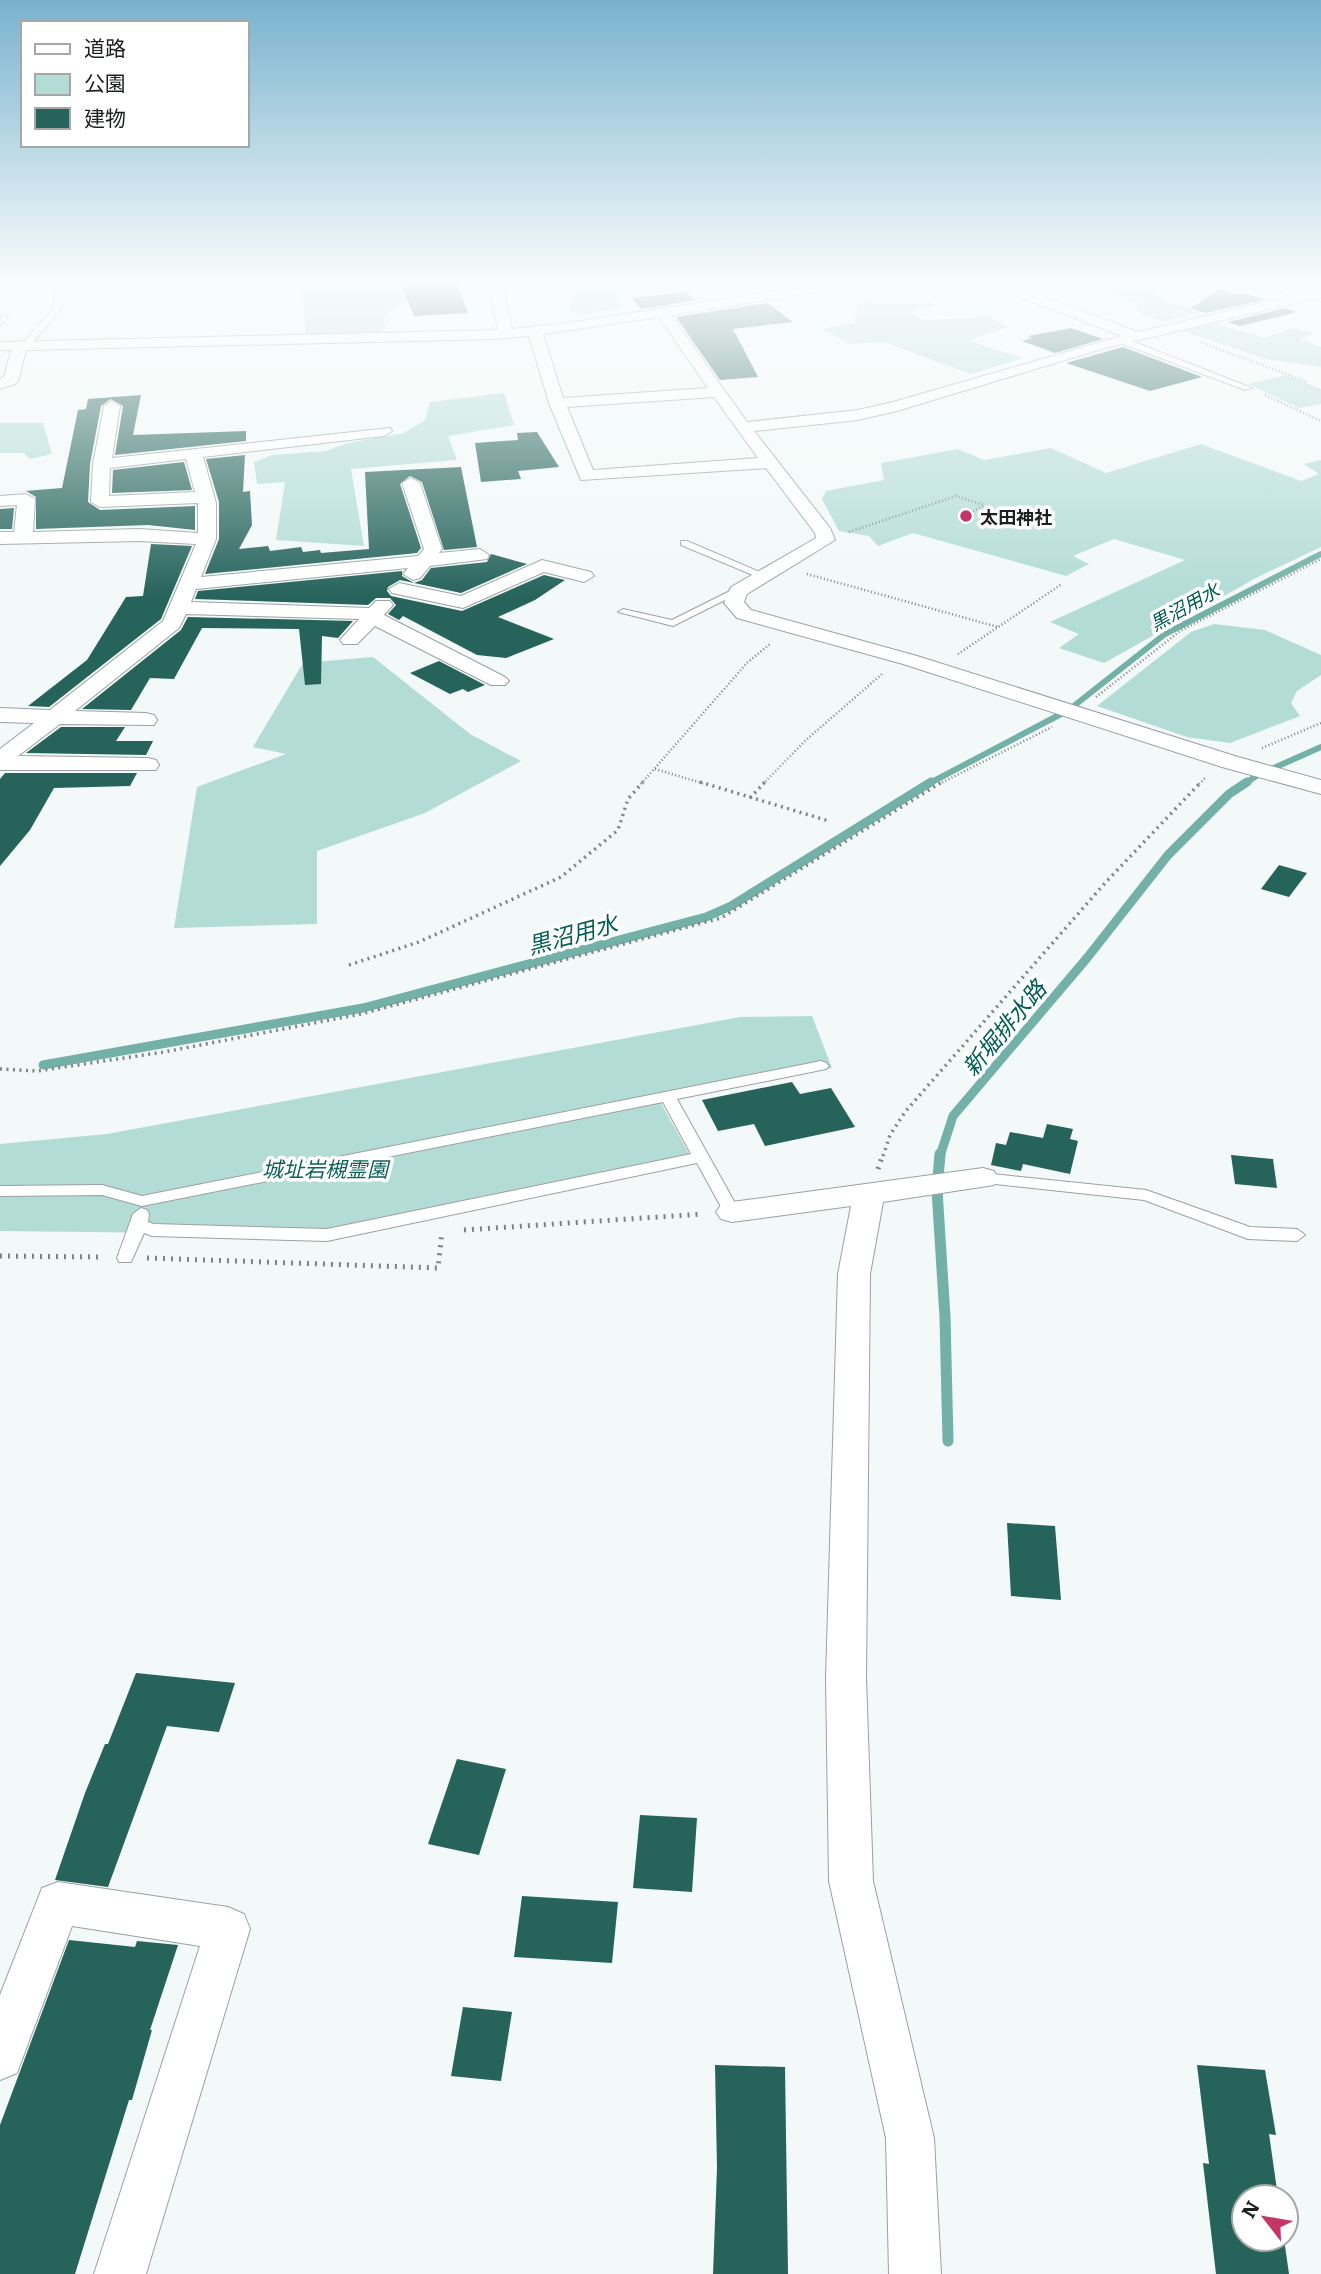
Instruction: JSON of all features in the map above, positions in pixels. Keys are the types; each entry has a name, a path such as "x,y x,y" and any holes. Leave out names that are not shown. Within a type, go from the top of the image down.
{"street":[{"path":"552,386 587,476 772,462"},
{"path":"714,386 824,532 826,540 738,591 734,603 744,614 901,657 1230,762 1315,785"},
{"path":"743,427 858,415 960,386"},
{"path":"557,404 718,392"},
{"path":"112,406 102,464 100,502 206,497"},
{"path":"102,464 384,431"},
{"path":"0,761 172,624 207,539 206,497 193,453"},
{"path":"350,640 425,562 433,549 411,483"},
{"path":"0,501 26,499 23,538"},
{"path":"0,538 139,535 207,539"},
{"path":"188,584 480,555"},
{"path":"398,589 463,602 542,566 584,576"},
{"path":"179,608 365,613 498,681"},
{"path":"0,715 146,720"},
{"path":"0,761 148,765"},
{"path":"732,1212 983,1178"},
{"path":"888,1191 854,1275 846,1678 850,1881 910,2138 915,2274"},
{"path":"0,2056 58,1903 228,1929 120,2274"}],"lane":[{"path":"1244,386 1248,388"},
{"path":"684,543 772,571"},
{"path":"623,612 673,623 738,591"},
{"path":"0,1191 102,1190 142,1201 821,1066"},
{"path":"667,1096 732,1212"},
{"path":"139,1225 152,1230 327,1235 701,1157"},
{"path":"983,1178 1146,1195 1248,1233 1297,1235"},
{"path":"125,1258 139,1225 142,1201"}],"path":[{"path":"1248,388 1321,421"},
{"path":"826,540 956,496 984,505 973,512"},
{"path":"1096,698 1180,631 1321,559"},
{"path":"772,571 998,627"},
{"path":"937,669 1062,584"},
{"path":"349,965 419,943 561,877 618,830 628,799 747,663 791,627"},
{"path":"750,798 806,740 901,657"},
{"path":"0,1071 37,1071 163,1052 361,1014 721,918 952,776 1060,723"},
{"path":"888,1191 890,1135 905,1112 1105,883 1219,766 1321,723"},
{"path":"655,769 830,821"}],"green space":[{"path":"1253,386 1314,386 1321,389 1321,404 1299,408"},
{"path":"504,393 514,425 448,436 457,460 351,469 364,546 276,540 285,482 257,484 254,462 272,455 325,451 348,443 404,433 425,420 430,402"},
{"path":"0,423 43,423 52,454 30,459 23,453 0,453"},
{"path":"1201,444 1301,481 1319,474 1304,464 1321,460 1321,547 1256,578 1104,663 1059,648 1079,634 1050,622 1185,560 1114,539 1073,556 1089,564 1066,576 913,533 878,546 869,536 839,531 822,499 826,491 884,480 881,463 958,449 984,460 1051,448 1106,473"},
{"path":"1214,624 1265,630 1321,655 1321,675 1297,691 1291,703 1300,716 1230,743 1187,737 1097,706 1191,632"},
{"path":"373,657 470,734 521,761 425,813 317,851 317,924 174,928 197,787 286,754 253,747 303,663"},
{"name":"城址岩槻霊園","path":"812,1016 832,1068 661,1103 694,1163 331,1240 175,1233 0,1231 0,1144 107,1134 740,1017"}],"building":[{"path":"1135,386 1168,386 1150,391"},
{"path":"141,395 133,435 246,431 246,441 115,455 123,406 111,399 101,406 90,464 88,502 100,510 195,506 195,530 148,525 36,529 36,497 26,491 0,493 62,488 78,410 86,409 88,399"},
{"path":"537,432 559,467 518,471 521,479 481,482 475,443 518,440 517,433"},
{"path":"245,455 243,492 250,491 252,525 239,549 268,546 270,551 301,547 303,552 320,550 321,553 369,549 365,472 461,467 477,547 444,550 422,482 410,476 400,484 421,548 417,553 205,574 219,539 219,502 206,459"},
{"path":"184,462 192,490 112,493 113,470"},
{"path":"14,508 12,529 0,529 0,509"},
{"path":"151,544 192,546 161,619 49,707 28,706 87,660 126,597 143,596"},
{"path":"491,554 527,564 461,593 414,583 422,580 431,568 487,562"},
{"path":"402,571 402,576 414,583 400,580 388,587 387,591 391,596 462,611 544,575 565,580 535,600 498,617 554,639 506,658 477,655 403,616 399,620 388,614 396,605 390,598 376,598 368,605 195,599 198,591"},
{"path":"188,617 353,621 338,638 322,636 321,684 305,685 299,629 202,628 174,679 150,678 131,710 82,709 181,630"},
{"path":"439,661 485,685 468,692 463,689 450,694 410,673"},
{"path":"61,727 125,727 116,741 153,741 146,755 26,753"},
{"path":"5,773 137,773 130,786 54,788 30,830 0,866 0,779"},
{"path":"1279,865 1307,873 1289,897 1261,889"},
{"path":"792,1082 800,1094 831,1088 855,1127 765,1146 754,1124 718,1131 702,1100"},
{"path":"1047,1124 1073,1129 1070,1139 1078,1141 1070,1174 1023,1164 1021,1171 991,1165 996,1143 1006,1145 1010,1132 1043,1138"},
{"path":"1231,1155 1273,1159 1277,1188 1235,1184"},
{"path":"1007,1523 1055,1526 1061,1600 1011,1596"},
{"path":"136,1673 235,1683 219,1732 167,1726 108,1887 55,1880 85,1793"},
{"path":"457,1759 506,1769 479,1855 428,1844"},
{"path":"640,1815 697,1818 692,1892 633,1888"},
{"path":"522,1896 618,1902 612,1963 514,1957"},
{"path":"69,1940 135,1947 137,1941 178,1945 150,2030 132,2100 129,2100 75,2274 0,2274 0,2125"},
{"path":"463,2007 512,2012 501,2081 451,2076"},
{"path":"715,2065 785,2067 788,2274 713,2274 717,2168"},
{"path":"1197,2065 1265,2070 1276,2135 1269,2134 1276,2183 1230,2183 1230,2253 1286,2253 1289,2274 1216,2274 1203,2163 1209,2164"}],"waterway":[{"name":"黒沼用水","path":"1075,705 1165,634 1321,554"},
{"name":"黒沼用水","path":"928,784 1063,713"},
{"name":"新堀排水路","path":"1244,784 1321,747"},
{"name":"黒沼用水","path":"43,1065 363,1008 706,917 731,906 931,782"},
{"name":"新堀排水路","path":"940,1156 953,1116 1087,958 1168,855 1229,794 1244,784"},
{"name":"新堀排水路","path":"940,1154 937,1190 945,1317 948,1441"}],"place":[{"name":"太田神社","path":"966,516"}]}
